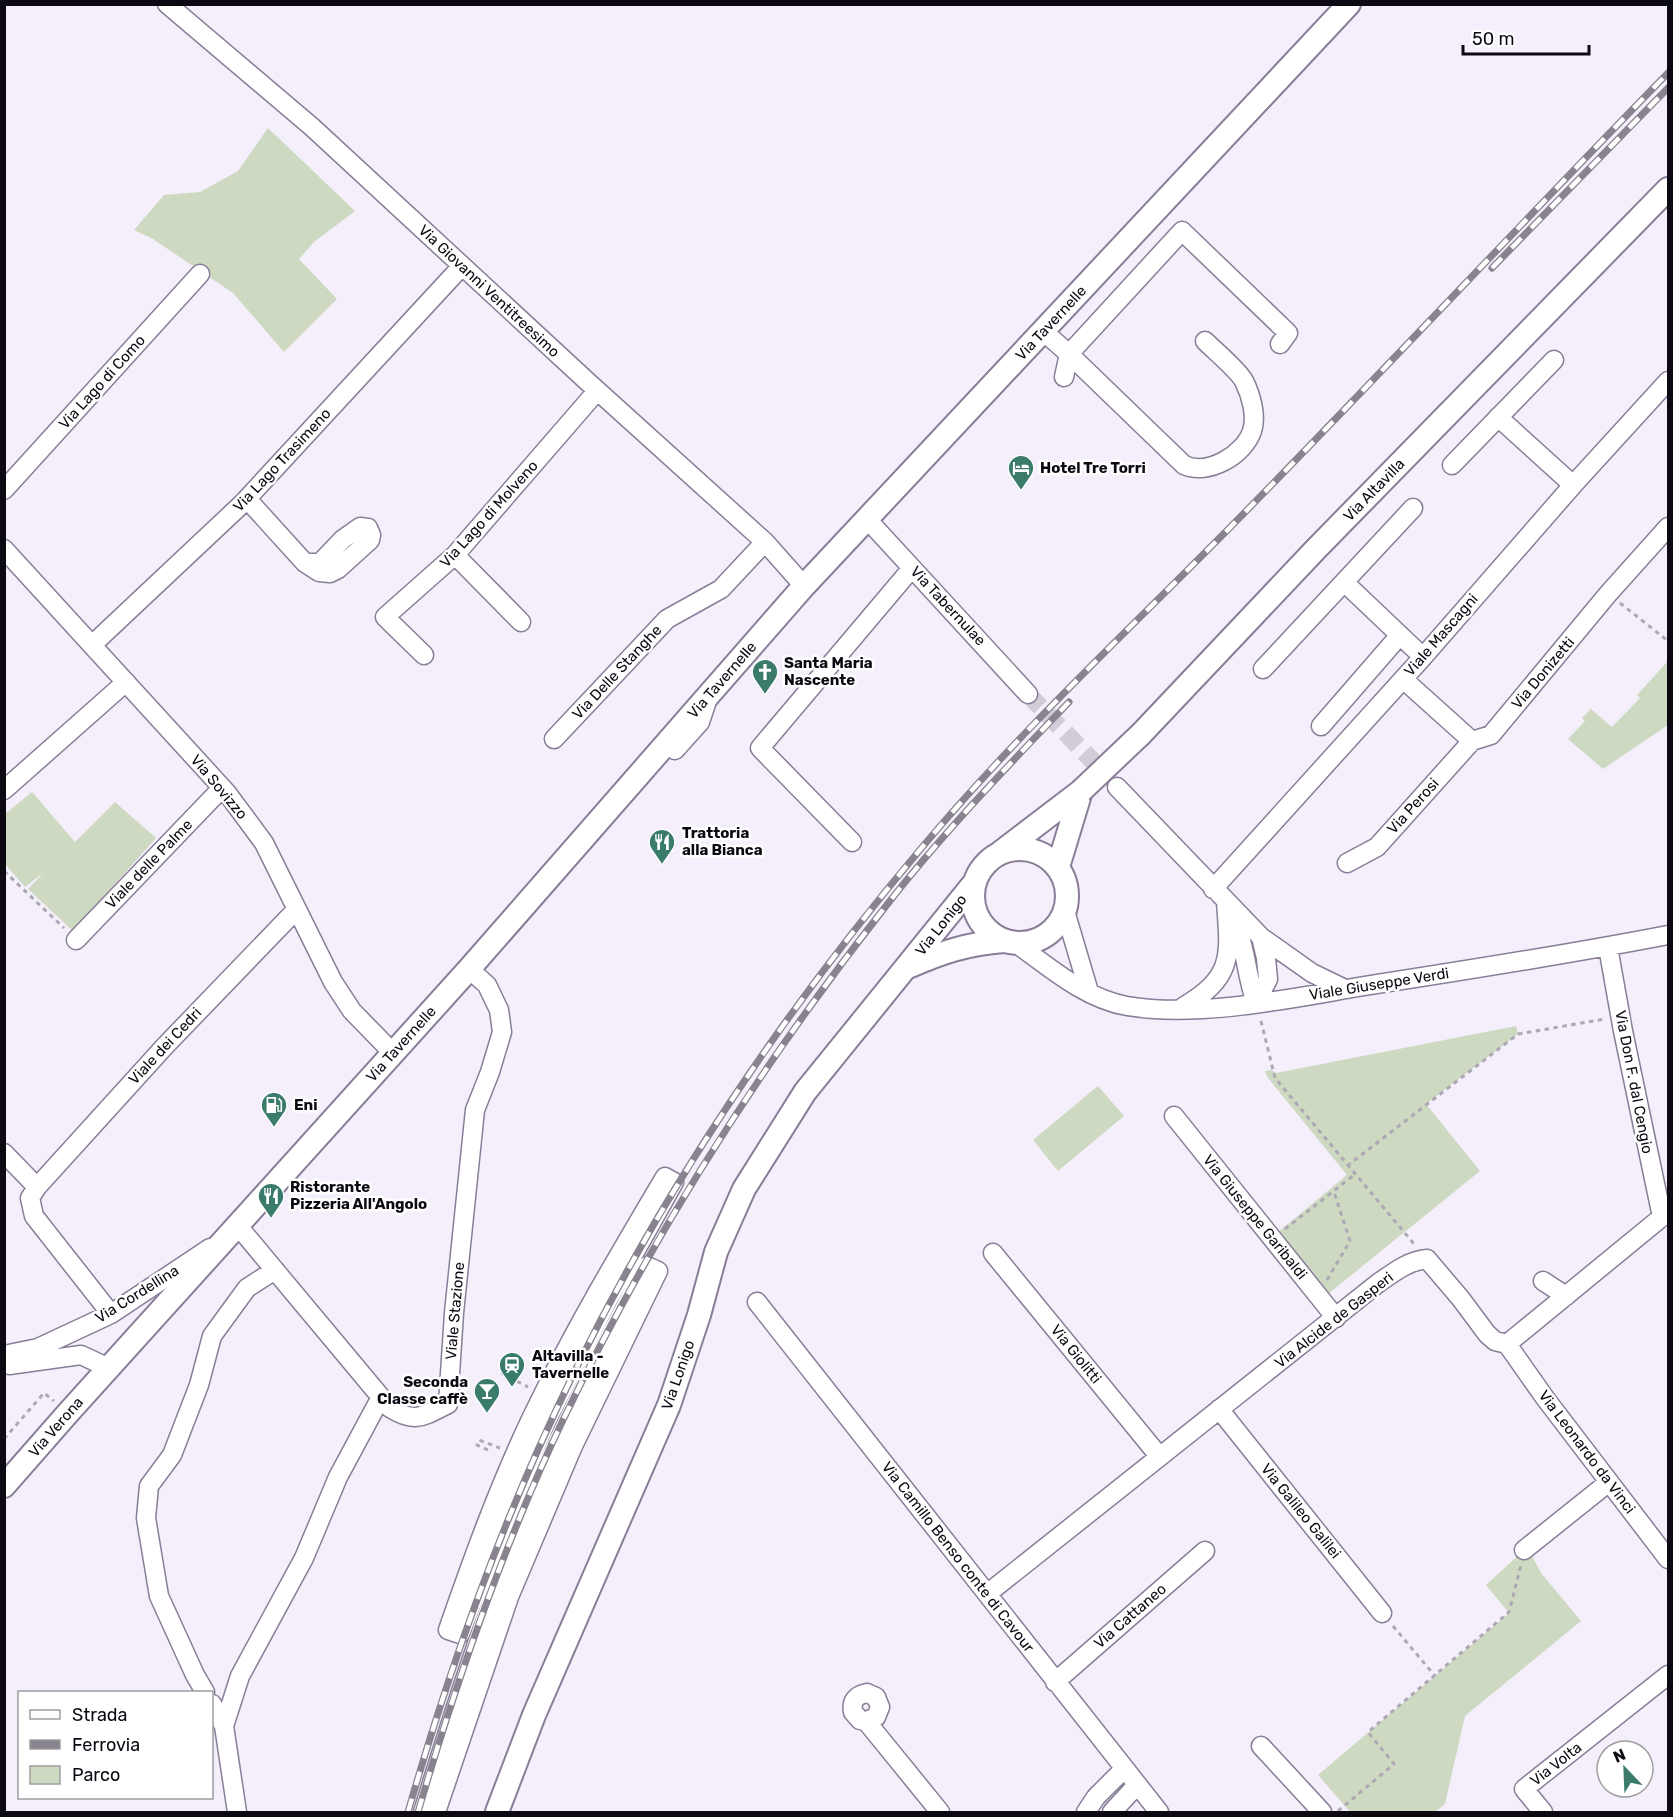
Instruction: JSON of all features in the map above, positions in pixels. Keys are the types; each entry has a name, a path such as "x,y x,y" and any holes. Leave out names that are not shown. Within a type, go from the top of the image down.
{"main road":[{"name":"Via Tavernelle","path":"109,1368 469,969 804,586 1349,4"},
{"name":"Via Altavilla","path":"996,856 1081,791 1141,734 1316,549 1668,189"},
{"name":"Via Altavilla","path":"1058,867 1081,791"},
{"path":"1027,849 1043,854 1058,867 1067,892 1065,911 1052,932 1036,941 1011,942 993,936 984,927 977,917 972,894 975,882 987,862 1011,850 1027,849"},
{"name":"Via Lonigo","path":"497,1812 534,1715 669,1405 699,1315 716,1252 744,1189 805,1092 975,882"},
{"name":"Via Lonigo","path":"907,967 948,950 975,943 1011,942"},
{"name":"Via Verona","path":"4,1486 109,1368"}],"street":[{"name":"Via Giovanni Ventitreesimo","path":"167,4 312,127 597,391 765,542 804,586"},
{"path":"1064,377 1069,354 1182,231 1288,333 1280,344"},
{"name":"Via Lago Trasimeno","path":"92,645 247,499 462,266"},
{"name":"Via Lago di Como","path":"4,490 200,273"},
{"path":"1043,331 1184,465 1203,467 1225,461 1248,441 1253,429 1254,415 1243,380 1205,341"},
{"path":"1452,465 1554,360"},
{"name":"Viale Mascagni","path":"1213,889 1668,381"},
{"name":"Via Lago di Molveno","path":"423,654 386,617 455,555 597,391"},
{"path":"1498,417 1573,485"},
{"path":"247,499 305,563"},
{"path":"1263,669 1413,508"},
{"name":"Via Tabernulae","path":"866,518 1028,694"},
{"name":"Via Donizetti","path":"1472,741 1491,735 1608,594 1668,527"},
{"name":"Via Delle Stanghe","path":"554,739 667,619 721,589 765,542"},
{"name":"Via Sovizzo","path":"4,549 222,788 264,843 333,982 352,1011 393,1053"},
{"path":"455,555 521,622"},
{"path":"852,842 753,749 912,568"},
{"path":"1344,582 1423,657"},
{"path":"1321,726 1401,636"},
{"path":"1403,679 1472,741"},
{"path":"4,790 126,682"},
{"name":"Via Perosi","path":"1347,863 1377,847 1472,741"},
{"path":"1117,787 1261,937 1312,973 1345,989"},
{"name":"Viale delle Palme","path":"76,940 222,788"},
{"path":"1226,902 1240,933 1249,983 1256,1003"},
{"path":"1177,1010 1204,995 1219,978 1227,958 1229,940 1226,902"},
{"name":"Viale dei Cedri","path":"37,1186 165,1046 297,909"},
{"path":"1065,911 1089,992"},
{"name":"Viale Giuseppe Verdi","path":"1011,942 1065,980 1089,992 1126,1006 1177,1010 1256,1003 1608,947 1668,935"},
{"path":"1256,1003 1268,979 1261,937"},
{"name":"Via Don F. dal Cengio","path":"1608,947 1665,1214"},
{"name":"Viale Stazione","path":"235,1230 275,1270 390,1408 405,1418 426,1416 448,1404 454,1313 475,1110 502,1032 499,1010 487,985 469,969"},
{"name":"Via Giuseppe Garibaldi","path":"1174,1116 1336,1318"},
{"path":"4,1153 37,1186 30,1198 34,1216 111,1314"},
{"path":"665,1177 674,1182 609,1298 547,1420 503,1522 460,1634 448,1630 500,1491 531,1419 582,1318 665,1177"},
{"path":"1427,1258 1487,1334 1495,1341 1507,1344 1665,1214"},
{"name":"Via Cordellina","path":"4,1355 38,1348 111,1314 235,1230"},
{"name":"Via Giolitti","path":"993,1252 1159,1456"},
{"name":"Via Alcide de Gasperi","path":"987,1594 1377,1284 1404,1266 1427,1258"},
{"path":"423,1812 458,1698 508,1557 559,1439 647,1266 658,1270 573,1446 509,1597 436,1812"},
{"path":"205,1691 159,1596 147,1518 148,1486 172,1455 200,1385 212,1336 248,1288 275,1270"},
{"path":"1544,1281 1566,1296"},
{"name":"Via Camillo Benso conte di Cavour","path":"757,1302 1159,1812"},
{"name":"Via Leonardo da Vinci","path":"1507,1344 1668,1559"},
{"path":"4,1366 81,1355 109,1368"},
{"path":"224,1726 240,1676 304,1558 338,1477 381,1397"},
{"name":"Via Galileo Galilei","path":"1219,1409 1382,1613"},
{"path":"1524,1550 1609,1482"},
{"name":"Via Cattaneo","path":"1055,1682 1205,1551"},
{"name":"Via Volta","path":"1543,1812 1524,1789 1668,1675"},
{"path":"213,1706 224,1726 237,1812"},
{"path":"866,1721 940,1812"},
{"path":"1262,1746 1322,1812"},
{"path":"1086,1812 1096,1797 1124,1769"},
{"path":"1112,1812 1137,1785"}],"path":[{"path":"1608,594 1668,641"},
{"path":"4,871 76,940"},
{"path":"1256,1003 1275,1078 1354,1175 1427,1258"},
{"path":"1347,1166 1518,1034 1621,1016"},
{"path":"1272,1238 1354,1175"},
{"path":"1318,1295 1350,1241 1334,1192"},
{"path":"4,1439 44,1393 68,1413"},
{"path":"488,1450 477,1445 479,1440 490,1444"},
{"path":"1337,1812 1394,1764 1368,1732 1509,1612 1524,1550"},
{"path":"1382,1613 1435,1676"}],"green space":[{"path":"268,128 355,211 314,242 299,259 337,299 284,352 233,293 153,239 134,230 164,195 200,192 238,171"},
{"path":"1668,661 1668,725 1603,769 1568,739 1585,721 1582,718 1591,709 1612,727 1640,698 1637,695"},
{"path":"32,792 75,842 115,802 156,838 73,931 28,889 44,872 25,887 5,864 5,814"},
{"path":"1516,1026 1518,1034 1426,1104 1480,1171 1328,1294 1277,1233 1347,1175 1268,1078 1265,1071 1272,1070 1276,1073"},
{"path":"1098,1086 1124,1116 1058,1171 1033,1140"},
{"path":"1524,1550 1532,1556 1541,1573 1581,1621 1465,1716 1445,1804 1435,1812 1350,1812 1318,1775 1509,1613 1486,1585"}],"tunnel":[{"path":"1028,694 1110,779"}],"railway":[{"path":"408,1812 450,1675 500,1540 537,1452 575,1371 661,1212 759,1060 812,986 924,845 1002,757 1210,548 1668,73"},
{"path":"1492,268 1668,88"},
{"path":"418,1812 465,1663 501,1564 541,1468 597,1352 671,1219 710,1154 795,1028 886,906 952,827 1069,702"}],"place":[{"name":"Hotel Tre Torri","path":"1021,491"},
{"name":"Santa Maria Nascente","path":"765,695"},
{"name":"Trattoria alla Bianca","path":"662,865"},
{"name":"Eni","path":"274,1128"},
{"name":"Ristorante Pizzeria All'Angolo","path":"271,1219"},
{"name":"Altavilla - Tavernelle","path":"512,1388"},
{"name":"Seconda Classe caffè","path":"487,1414"}]}
